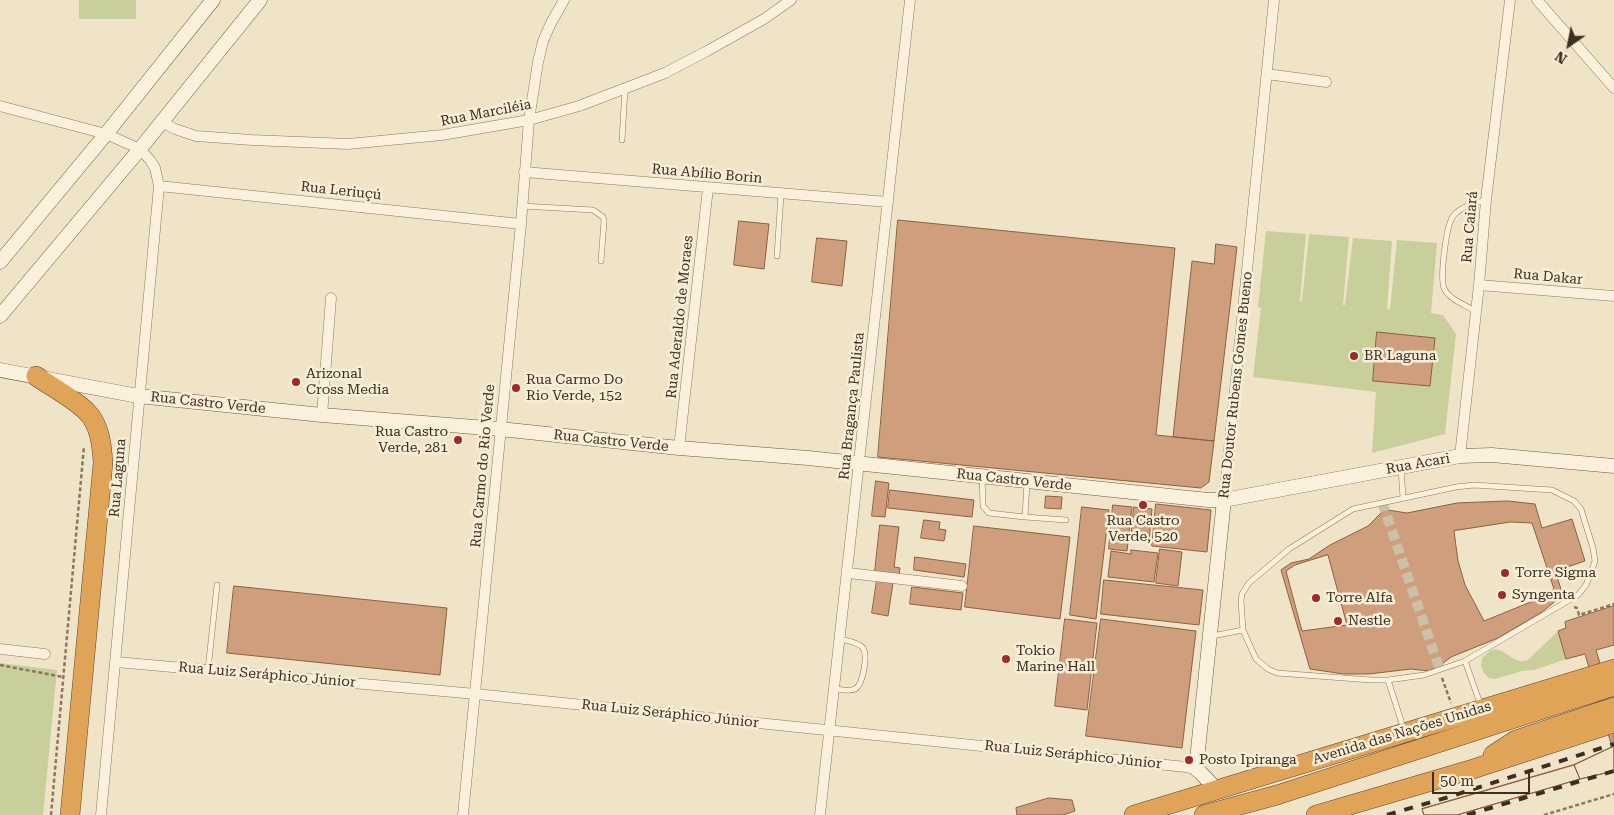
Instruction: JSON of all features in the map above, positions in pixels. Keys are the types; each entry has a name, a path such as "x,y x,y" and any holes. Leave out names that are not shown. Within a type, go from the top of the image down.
{"highway":[{"path":"36,376 89,414 98,432 102,447 103,463 70,815"},
{"name":"Avenida das Nações Unidas","path":"1134,815 1614,669"},
{"path":"1204,815 1278,794 1614,686"},
{"path":"1473,769 1516,740 1614,707"},
{"path":"1316,815 1473,769 1614,723"}],"street":[{"path":"0,262 106,134 213,0"},
{"path":"0,316 140,149 260,0"},
{"name":"Rua Carmo do Rio Verde","path":"463,815 521,224 529,120 543,41 564,0"},
{"name":"Rua Marciléia","path":"162,122 187,134 196,136 348,144 442,136 529,120 578,106 665,73 764,19 791,0"},
{"name":"Rua Bragança Paulista","path":"820,815 910,0"},
{"name":"Rua Doutor Rubens Gomes Bueno","path":"1196,769 1274,0"},
{"name":"Rua Caiará","path":"1460,456 1479,285 1486,200 1510,0"},
{"path":"1537,0 1614,88"},
{"path":"1267,74 1326,82"},
{"path":"0,106 106,134 140,149"},
{"name":"Rua Laguna","path":"101,815 138,396 159,186 155,168 140,149"},
{"name":"Rua Abílio Borin","path":"524,172 888,202"},
{"name":"Rua Leriuçú","path":"159,186 521,224"},
{"name":"Rua Aderaldo de Moraes","path":"679,448 708,188"},
{"name":"Rua Dakar","path":"1479,285 1614,296"},
{"path":"322,415 331,298"},
{"name":"Rua Castro Verde","path":"0,370 138,396 1224,500"},
{"name":"Rua Acari","path":"1224,500 1460,456 1492,456 1614,466"},
{"path":"848,573 962,586"},
{"path":"0,649 45,654"},
{"name":"Rua Luiz Seráphico Júnior","path":"116,662 476,694 1196,769"},
{"path":"1196,769 1216,789"}],"lane":[{"path":"622,140 626,89"},
{"path":"777,256 781,194"},
{"path":"1476,311 1447,293 1444,288 1443,277 1447,232 1455,214 1465,207 1486,200"},
{"path":"522,206 593,210 597,212 603,217 604,221 601,261"},
{"path":"1401,466 1403,498"},
{"path":"982,476 983,506 987,512 1066,520"},
{"path":"1025,517 1027,481"},
{"path":"1474,486 1552,490 1574,501 1581,509 1595,561 1586,585 1578,594 1564,604 1465,661 1424,675 1388,680 1277,672 1268,669 1256,658 1243,630 1242,594 1249,583 1289,549 1352,509 1456,487 1474,486"},
{"path":"208,670 217,585"},
{"path":"1210,636 1243,630"},
{"path":"835,689 852,690 858,688 861,682 865,654 863,648 858,644 840,639"},
{"path":"1465,661 1482,708"},
{"path":"1388,680 1404,732"}],"path":[{"path":"1564,604 1577,608 1579,614 1614,604"},
{"path":"0,665 63,677 51,815"},
{"path":"1440,670 1455,716"},
{"path":"1544,815 1614,794"}],"green space":[{"path":"79,0 136,0 136,19 79,19"},
{"name":"BR Laguna","path":"1266,231 1306,234 1300,301 1302,301 1309,234 1349,237 1343,305 1345,305 1353,238 1392,241 1387,309 1390,310 1397,240 1437,243 1431,313 1443,315 1456,334 1445,434 1372,453 1376,392 1253,377 1261,308 1258,307"},
{"path":"1558,631 1566,659 1535,670 1522,671 1495,679 1489,678 1484,673 1481,666 1482,658 1491,650 1501,651 1518,660 1528,660"},
{"path":"0,663 57,670 43,815 0,815"}],"building":[{"path":"898,220 1175,248 1156,435 1214,441 1209,482 1201,488 878,457"},
{"path":"739,221 769,224 764,269 734,265"},
{"path":"817,238 847,241 842,286 812,282"},
{"path":"1216,244 1237,247 1214,441 1173,437 1192,261 1214,264"},
{"path":"1377,332 1435,338 1430,386 1373,381"},
{"path":"876,481 889,483 885,517 872,516"},
{"path":"890,490 974,500 972,517 888,508"},
{"path":"1046,496 1062,497 1061,509 1045,508"},
{"path":"1508,501 1535,504 1542,528 1572,519 1585,561 1555,571 1563,595 1542,612 1498,638 1451,657 1429,671 1411,669 1369,674 1344,674 1310,669 1281,570 1291,563 1309,559 1330,545 1368,526 1382,512 1388,510 1407,513 1457,503"},
{"path":"1156,504 1211,510 1207,552 1152,546"},
{"path":"1113,505 1132,507 1127,551 1109,549"},
{"path":"1082,507 1109,510 1096,619 1070,615"},
{"path":"1134,507 1152,509 1149,541 1131,539"},
{"path":"924,520 940,522 939,529 946,530 944,541 921,538"},
{"name":"Torre Sigma","path":"1511,522 1532,523 1554,589 1538,599 1484,621 1465,585 1458,561 1454,531"},
{"path":"880,525 899,527 894,567 900,568 899,575 875,572"},
{"path":"974,526 1070,537 1060,619 965,607"},
{"path":"1160,549 1182,552 1178,586 1156,583"},
{"path":"1131,550 1158,553 1154,582 1108,577 1111,551 1131,554"},
{"name":"Torre Alfa","path":"1328,555 1347,625 1302,631 1286,571 1295,565"},
{"path":"915,557 966,564 964,577 914,570"},
{"path":"877,580 893,583 888,616 872,613"},
{"path":"1104,580 1203,590 1199,625 1101,614"},
{"path":"234,586 447,608 440,675 227,653"},
{"path":"912,587 963,593 961,610 910,604"},
{"path":"1614,606 1614,645 1596,650 1614,710 1614,771 1457,815 1424,815 1422,809 1574,765 1612,747 1585,654 1566,659 1558,631 1566,628 1565,622"},
{"path":"1065,619 1097,623 1087,710 1055,706"},
{"path":"1101,619 1196,631 1182,748 1086,736"},
{"path":"1614,747 1614,771 1580,779 1574,765"},
{"path":"1574,765 1580,779 1457,815 1424,815 1422,809"},
{"path":"1049,798 1072,800 1075,811 1063,815 1017,815 1016,808"}],"tunnel":[{"path":"1382,502 1440,670"}],"railway":[{"path":"1387,815 1614,744"},
{"path":"1467,815 1614,771"}],"place":[{"name":"BR Laguna","path":"1354,356"},
{"name":"Arizonal Cross Media","path":"296,382"},
{"name":"Rua Carmo Do Rio Verde, 152","path":"516,388"},
{"name":"Rua Castro Verde, 281","path":"458,440"},
{"name":"Rua Castro Verde, 520","path":"1143,505"},
{"name":"Torre Sigma","path":"1505,573"},
{"name":"Syngenta","path":"1502,595"},
{"name":"Torre Alfa","path":"1316,598"},
{"name":"Nestle","path":"1338,621"},
{"name":"Tokio Marine Hall","path":"1006,659"},
{"name":"Posto Ipiranga","path":"1189,760"}]}
